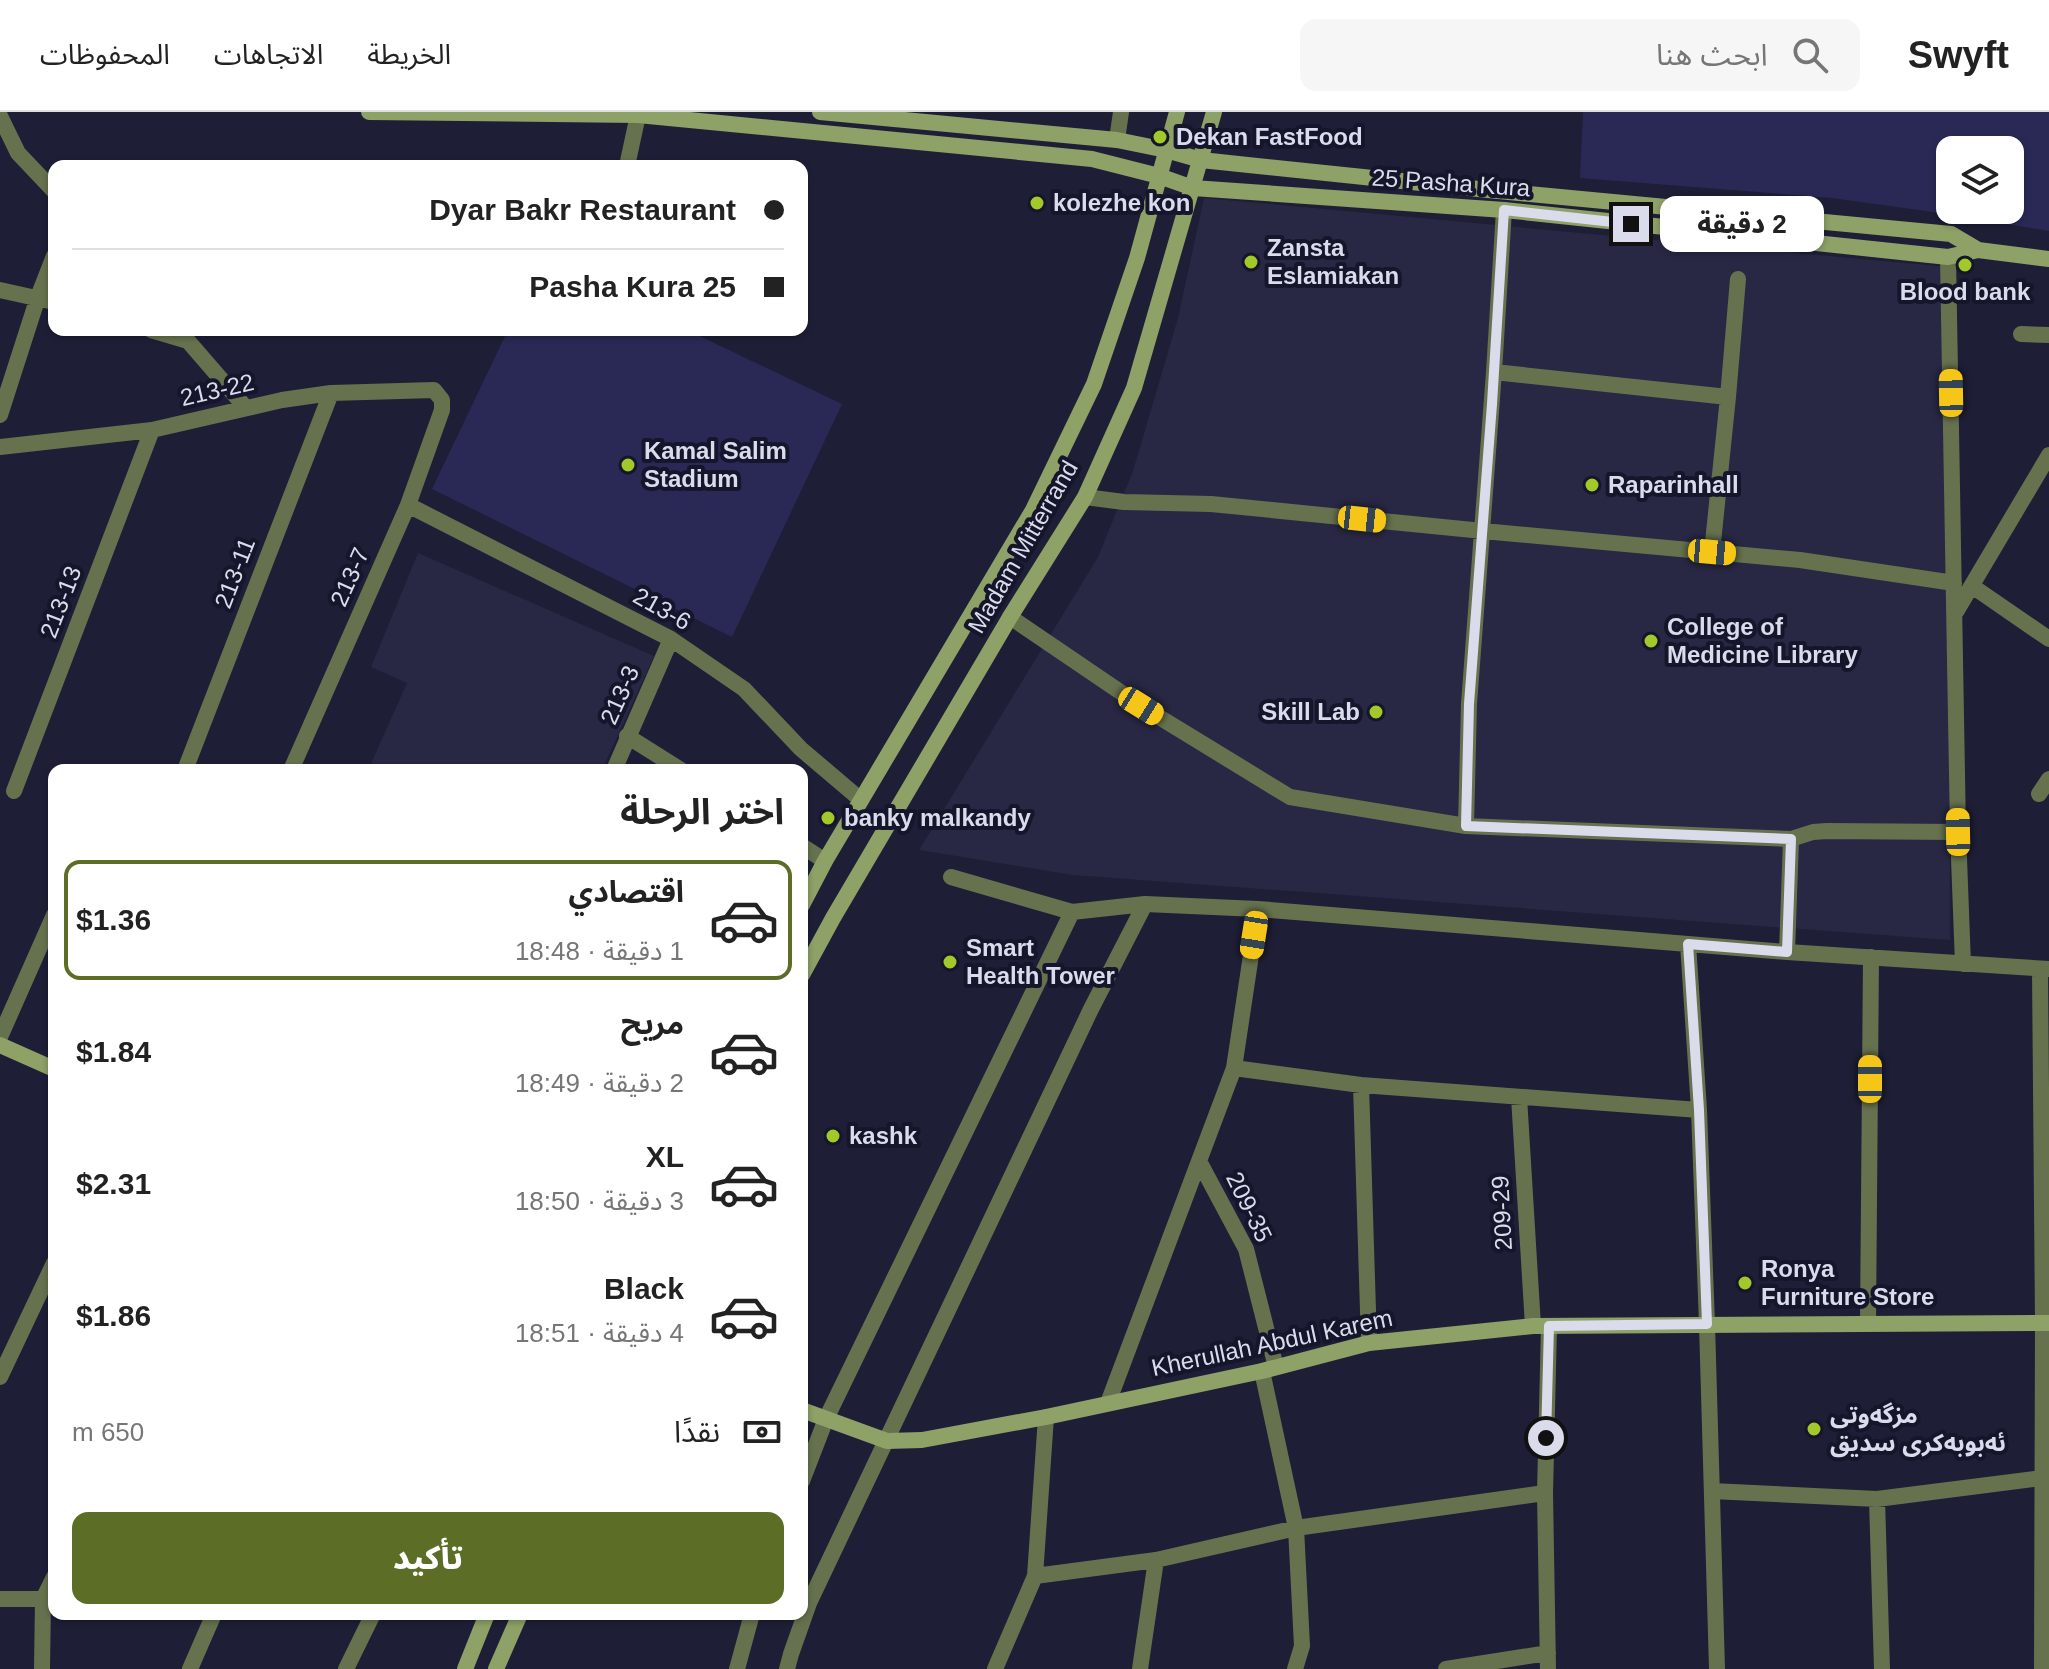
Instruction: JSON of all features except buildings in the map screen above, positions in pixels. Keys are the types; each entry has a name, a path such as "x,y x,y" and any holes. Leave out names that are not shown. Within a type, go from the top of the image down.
{"main road":[{"name":"25 Pasha Kura","path":"374,112 638,115 1092,159 1193,188 1504,210 1948,257 1978,250 2049,259"},
{"name":"25 Pasha Kura","path":"820,112 893,115 1117,140 1201,160 1951,234 1978,250"},
{"name":"Madam Mitterrand","path":"808,894 1033,510 1094,384 1137,258 1177,112"},
{"name":"Madam Mitterrand","path":"808,964 1010,617 1085,497 1134,388 1214,112"},
{"path":"0,1045 48,1066"},
{"name":"Kherullah Abdul Karem","path":"808,1412 887,1441 922,1440 1269,1369 1369,1343 1541,1326 2046,1323"},
{"path":"465,1669 485,1620"},
{"path":"496,1669 517,1620"}],"street":[{"path":"1117,140 1121,112"},
{"path":"628,160 638,115"},
{"path":"0,116 18,153 48,185"},
{"path":"1466,826 1469,704 1504,210"},
{"path":"1948,257 1963,964"},
{"path":"1712,552 1738,279"},
{"path":"0,290 46,299 0,415"},
{"path":"2021,334 2049,335"},
{"path":"184,336 246,408"},
{"path":"1494,372 1728,397"},
{"name":"213-22","path":"0,447 152,430 282,400 331,393 434,390 442,400"},
{"name":"213-11","path":"187,764 331,393"},
{"name":"213-7","path":"294,764 408,505 442,410 442,400"},
{"name":"213-13","path":"14,791 152,430"},
{"path":"1955,613 2049,455"},
{"path":"1085,497 1124,502 1211,504 1800,560 1954,583"},
{"name":"213-6","path":"408,505 671,639 744,689 801,749 861,800"},
{"path":"1972,586 2049,639"},
{"path":"1010,617 1141,706 1290,797 1466,826 1791,839 1827,831 1958,832"},
{"name":"213-3","path":"616,764 671,639"},
{"path":"627,736 671,764"},
{"path":"2039,794 2049,779"},
{"path":"1787,952 1791,839"},
{"path":"808,850 825,861"},
{"path":"951,877 1072,912 1145,904 1258,909 1787,952 2044,969 2046,1323 2042,1669"},
{"path":"808,1606 1091,1009 1145,904"},
{"path":"1108,1403 1234,1068 1258,909"},
{"path":"808,1466 826,1419 1072,912"},
{"path":"0,1037 48,929"},
{"path":"1688,944 1699,1110 1717,1669"},
{"path":"1868,1323 1871,957"},
{"path":"1234,1068 1361,1085 1699,1110"},
{"path":"1361,1085 1369,1343"},
{"name":"209-29","path":"1519,1097 1541,1326 1548,1661"},
{"name":"209-35","path":"1199,1161 1246,1249 1296,1528 1305,1669"},
{"path":"0,1377 48,1276"},
{"path":"995,1669 1035,1576 1046,1417"},
{"path":"1712,1491 1877,1499 2042,1478"},
{"path":"1035,1576 1156,1560 1296,1528 1545,1493"},
{"path":"1877,1499 1882,1669"},
{"path":"1140,1669 1156,1560"},
{"path":"0,1599 48,1599 42,1669"},
{"path":"190,1669 211,1620"},
{"path":"346,1669 370,1620"},
{"path":"737,1669 750,1620"},
{"path":"787,1669 803,1620"},
{"path":"1295,1669 1302,1646"},
{"path":"1446,1669 1548,1661"}],"shaded area":[{"path":"1583,112 2049,112 2049,231 2006,224 2024,224 2024,136 1936,136 1936,212 1832,198 1580,178"},
{"path":"1204,198 1948,267 1950,940 1073,875 919,850 1098,557 1133,471 1178,318"},
{"name":"Kamal Salim Stadium","path":"505,336 700,336 842,404 732,637 432,489"},
{"path":"418,553 654,656 605,764 371,764 407,683 371,667"}],"place":[{"name":"Dekan FastFood","path":"1160,137"},
{"name":"kolezhe kon","path":"1037,203"},
{"name":"Zansta Eslamiakan","path":"1251,262"},
{"name":"Blood bank","path":"1965,265"},
{"name":"Kamal Salim Stadium","path":"628,465"},
{"name":"Raparinhall","path":"1592,485"},
{"name":"College of Medicine Library","path":"1651,641"},
{"name":"Skill Lab","path":"1376,712"},
{"name":"banky malkandy","path":"828,818"},
{"name":"Smart Health Tower","path":"950,962"},
{"name":"kashk","path":"833,1136"},
{"name":"Ronya Furniture Store","path":"1745,1283"},
{"name":"مزگەوتی ئەبوبەکری سدیق","path":"1814,1429"}],"route":[{"path":"1546,1438 1549,1326 1707,1324 1699,1110 1688,944 1787,952 1791,839 1466,826 1469,704 1504,210 1631,224"}]}
